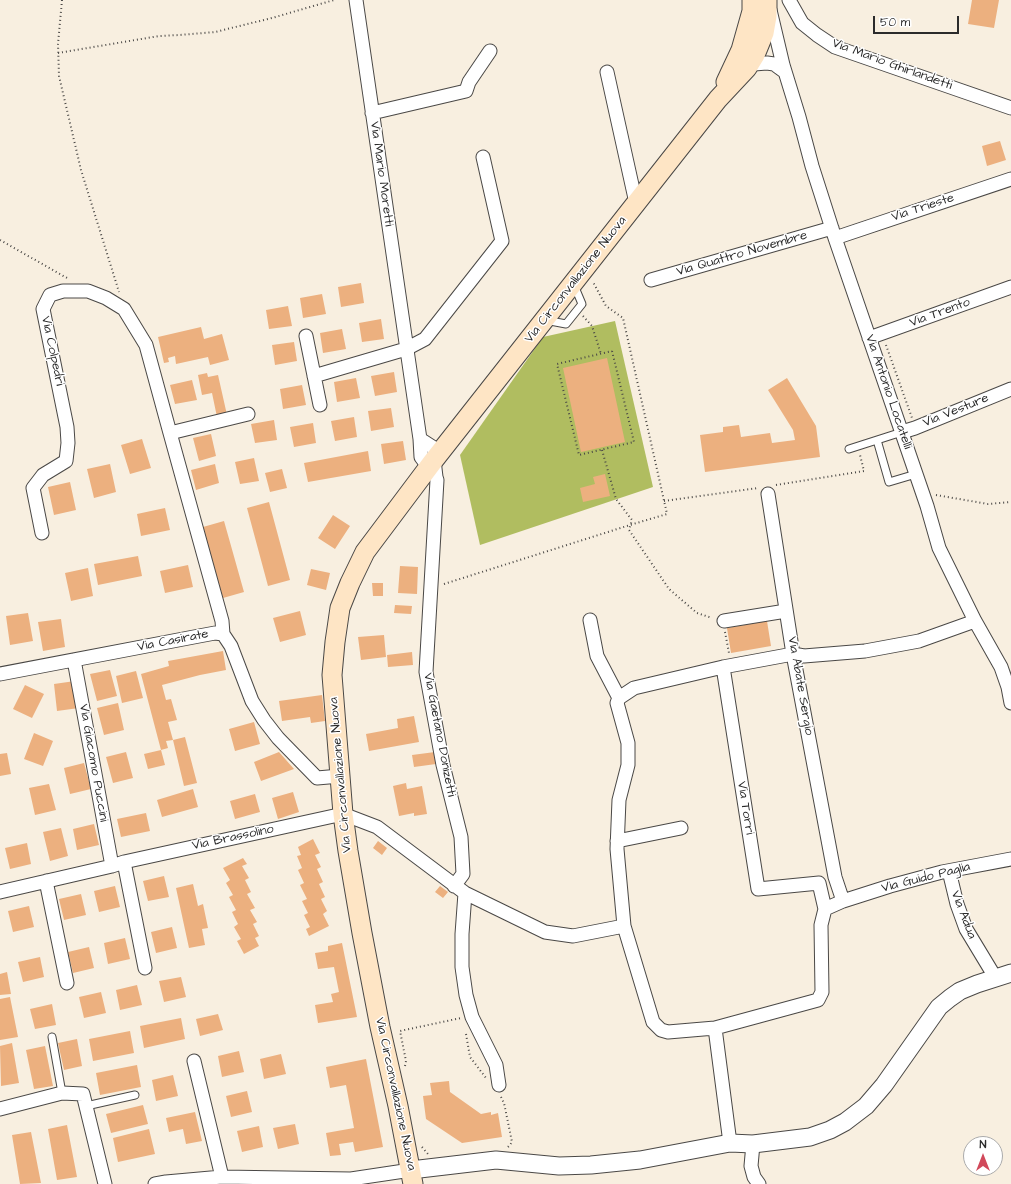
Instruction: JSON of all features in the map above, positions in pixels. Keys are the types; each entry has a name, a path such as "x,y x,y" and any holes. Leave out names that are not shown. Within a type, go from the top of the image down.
{"main road":[{"path":"718,99 747,68 755,55 764,33 761,11"},
{"path":"718,99 761,11"},
{"name":"Via Circonvallazione Nuova","path":"412,1177 362,934 343,814 332,675 340,608 365,552 434,460 718,99"}],"street":[{"name":"Via Mario Moretti","path":"356,0 420,439 434,448 434,460"},
{"name":"Via Mario Ghirlandetti","path":"789,0 802,23 835,47 1011,108"},
{"name":"Via Antonio Locatelli","path":"761,11 784,69 833,233 902,432 939,548 975,621 1001,667 1008,687 1011,703"},
{"name":"Via Antonio Locatelli","path":"761,40 772,50 784,69"},
{"path":"372,113 466,91 469,82 490,52"},
{"path":"747,68 754,64 767,63 774,64 784,69"},
{"path":"607,72 636,203"},
{"path":"314,376 406,349 425,339 502,241 483,157"},
{"name":"Via Trieste","path":"833,233 1011,179"},
{"name":"Via Quattro Novembre","path":"651,280 833,233"},
{"name":"Via Trento","path":"869,338 1011,287"},
{"name":"Via Colpedri","path":"42,533 33,488 43,475 66,461 68,443 67,427 43,309 50,295 63,290 88,291 106,298 124,309 146,345 222,621 224,634"},
{"path":"306,336 320,406"},
{"name":"Via Vesture","path":"902,432 1011,389"},
{"path":"170,433 248,414"},
{"name":"Via Gaetano Donizetti","path":"434,460 437,480 426,672 443,765 461,837 463,874 459,890"},
{"name":"Via Abate Sergio","path":"768,494 793,654 835,877 843,902"},
{"path":"724,621 786,611"},
{"path":"590,620 597,656 618,698 617,703 628,743 628,766 619,800 617,849 624,926 653,1022 661,1030 668,1032 715,1028 818,1000 822,992 821,925 825,909"},
{"path":"618,698 634,688 727,666 793,654 804,656 864,651 919,641 975,621"},
{"name":"Via Casirate","path":"0,674 215,633 224,634 240,667 252,702 278,738 317,778 340,776"},
{"name":"Via Giacomo Puccini","path":"74,660 118,864"},
{"name":"Via Torri","path":"727,666 758,889 819,883 825,909"},
{"path":"343,814 377,827 459,890 545,932 573,936 624,926"},
{"name":"Via Brassolino","path":"0,892 343,814"},
{"path":"617,841 681,828"},
{"name":"Via Guido Paglia","path":"825,909 890,886 969,866 1011,858"},
{"path":"118,864 146,968"},
{"name":"Via Adua","path":"949,871 957,904 966,929 1003,975"},
{"path":"46,881 67,984"},
{"path":"459,890 462,934 462,967 466,995 472,1017 496,1064 496,1088"},
{"path":"155,1184 222,1177 277,1181 349,1181 412,1177 496,1160 566,1166 640,1160 730,1143 753,1144 810,1137 830,1130 845,1122 866,1106 884,1085 939,1007 960,991 1003,975"},
{"path":"715,1028 730,1143"},
{"path":"194,1061 222,1177"},
{"path":"0,1109 62,1093 83,1094 105,1184"},
{"path":"753,1144 751,1166 754,1177 759,1184"}],"lane":[{"path":"545,320 566,324 582,304 578,278"},
{"path":"849,449 902,432"},
{"path":"877,440 889,482 916,474"},
{"path":"52,1037 62,1093"},
{"path":"86,1106 135,1095"}],"path":[{"path":"62,0 58,44 59,76 81,170 124,309"},
{"path":"58,53 160,36 215,32 272,18 334,0"},
{"path":"0,240 68,279"},
{"path":"431,588 667,514 623,318 606,306 590,278 578,278"},
{"path":"577,309 592,326 601,354"},
{"path":"882,334 915,428"},
{"path":"612,351 634,442 578,455 557,364 601,354 612,351"},
{"path":"602,450 616,499 632,520 629,530 669,589 697,613 724,621 727,666"},
{"path":"935,495 988,504 1011,502"},
{"path":"405,1068 406,1061 400,1031 463,1017"},
{"path":"466,1031 470,1057 475,1065 496,1088 504,1103 512,1142 505,1149"},
{"path":"420,1145 424,1151 430,1155"}],"green space":[{"path":"615,321 653,487 480,545 460,455 543,337"}],"building":[{"path":"972,0 999,0 994,28 968,24"},
{"path":"1000,141 1006,160 987,166 982,146"},
{"path":"361,283 364,303 341,307 338,287"},
{"path":"322,294 326,314 303,318 300,298"},
{"path":"288,306 292,326 269,329 266,310"},
{"path":"381,319 384,339 362,342 359,323"},
{"path":"201,327 204,339 222,334 229,360 210,365 208,357 176,364 175,356 168,358 169,362 164,363 158,337"},
{"path":"342,329 346,349 323,353 320,333"},
{"path":"294,342 297,361 275,365 272,345"},
{"path":"607,358 625,442 581,452 563,368"},
{"path":"394,372 397,392 375,396 371,376"},
{"path":"207,373 208,377 218,375 227,415 217,417 212,393 202,395 198,375"},
{"path":"356,378 360,398 337,402 334,382"},
{"path":"787,378 816,426 820,457 705,472 700,435 723,432 723,427 739,425 741,437 770,433 772,443 795,440 793,430 768,390"},
{"path":"192,380 197,400 175,404 170,385"},
{"path":"302,385 306,405 283,409 280,389"},
{"path":"391,408 394,427 371,431 368,411"},
{"path":"354,417 357,437 335,441 331,421"},
{"path":"274,420 277,440 255,443 251,424"},
{"path":"313,423 316,443 294,447 290,427"},
{"path":"211,434 216,456 199,461 193,438"},
{"path":"142,439 151,468 130,474 121,445"},
{"path":"403,441 406,460 384,464 381,444"},
{"path":"368,451 371,471 308,482 304,463"},
{"path":"254,458 259,481 240,484 235,462"},
{"path":"110,464 116,492 94,498 87,469"},
{"path":"215,464 219,483 196,490 191,470"},
{"path":"282,469 287,488 270,492 265,473"},
{"path":"605,474 610,496 583,502 580,488 595,484 593,477"},
{"path":"70,482 76,510 54,515 48,487"},
{"path":"269,502 290,580 268,586 247,508"},
{"path":"165,508 170,530 141,536 137,514"},
{"path":"333,515 350,526 335,549 318,538"},
{"path":"224,521 244,592 223,598 203,527"},
{"path":"138,556 142,576 98,585 94,564"},
{"path":"188,565 193,587 165,593 160,571"},
{"path":"400,566 418,567 417,594 398,593"},
{"path":"88,568 93,596 71,601 65,573"},
{"path":"311,569 330,573 326,590 307,585"},
{"path":"372,583 383,583 383,596 373,596"},
{"path":"395,605 412,606 411,614 394,613"},
{"path":"300,611 306,635 280,642 273,618"},
{"path":"28,613 33,641 10,645 6,616"},
{"path":"61,619 65,647 43,651 38,622"},
{"path":"767,621 771,646 731,653 727,628"},
{"path":"384,635 386,657 361,660 358,637"},
{"path":"223,651 226,670 162,685 166,700 171,699 177,720 168,722 173,740 166,741 168,748 161,750 141,674 169,666 168,661"},
{"path":"412,652 413,665 388,667 387,655"},
{"path":"110,670 117,696 97,701 90,674"},
{"path":"136,671 143,698 122,703 116,676"},
{"path":"75,681 79,708 57,711 54,684"},
{"path":"25,685 44,694 32,718 13,709"},
{"path":"322,695 325,721 311,723 310,717 282,721 279,701"},
{"path":"118,703 124,730 104,735 97,708"},
{"path":"414,716 419,742 369,751 366,734 398,728 397,719"},
{"path":"254,722 260,744 235,751 229,729"},
{"path":"34,733 53,741 43,766 24,759"},
{"path":"185,737 197,783 184,786 173,740"},
{"path":"161,750 165,765 148,769 144,754"},
{"path":"126,752 133,778 113,783 106,757"},
{"path":"279,752 294,769 261,781 254,762"},
{"path":"435,752 436,764 414,767 412,755"},
{"path":"7,753 11,774 0,776 0,754"},
{"path":"84,763 91,789 70,794 64,768"},
{"path":"406,783 407,789 422,786 427,814 414,816 414,813 399,816 393,786"},
{"path":"49,784 56,810 35,815 29,788"},
{"path":"193,789 198,807 162,817 157,800"},
{"path":"293,792 299,812 278,819 272,798"},
{"path":"255,794 260,812 235,819 230,801"},
{"path":"146,813 150,831 121,837 117,819"},
{"path":"94,824 99,845 77,850 73,829"},
{"path":"61,828 68,856 50,861 43,832"},
{"path":"313,839 320,853 315,855 321,867 317,869 323,882 319,884 325,897 321,899 327,911 323,914 329,926 309,936 306,929 310,927 304,915 308,913 302,901 307,899 300,885 304,883 298,870 302,868 297,856 301,855 298,847"},
{"path":"378,841 387,848 382,855 373,848"},
{"path":"27,843 31,864 10,869 5,848"},
{"path":"243,858 247,864 242,866 249,878 245,880 251,892 247,894 255,908 250,910 257,922 253,924 259,936 255,938 259,946 244,954 237,941 241,939 234,927 238,924 232,912 236,910 229,897 233,895 226,883 230,880 223,868"},
{"path":"164,876 169,897 148,901 143,881"},
{"path":"193,884 198,906 203,904 208,928 202,929 205,945 189,948 176,888"},
{"path":"115,886 120,907 99,912 94,891"},
{"path":"440,886 448,892 443,898 435,892"},
{"path":"81,894 86,915 64,920 59,899"},
{"path":"29,906 34,927 13,932 8,911"},
{"path":"172,927 177,948 156,953 151,932"},
{"path":"125,938 130,959 108,964 104,943"},
{"path":"342,943 357,1017 318,1023 315,1005 333,1002 331,994 339,992 334,967 318,969 315,953 328,951 328,946"},
{"path":"89,947 94,968 73,973 68,952"},
{"path":"40,957 44,977 23,982 18,962"},
{"path":"7,972 11,994 0,995 0,974"},
{"path":"181,977 186,997 164,1002 159,981"},
{"path":"137,985 142,1005 120,1010 116,990"},
{"path":"101,992 106,1013 84,1018 79,997"},
{"path":"10,997 18,1037 0,1040 0,999"},
{"path":"52,1004 56,1025 35,1029 30,1009"},
{"path":"218,1014 223,1030 200,1036 196,1019"},
{"path":"181,1018 185,1039 144,1048 140,1026"},
{"path":"130,1031 134,1053 93,1061 89,1039"},
{"path":"77,1039 82,1066 64,1070 58,1043"},
{"path":"12,1043 19,1083 1,1086 0,1046"},
{"path":"45,1046 53,1086 34,1089 26,1050"},
{"path":"239,1051 244,1072 222,1077 218,1056"},
{"path":"281,1054 286,1074 264,1079 260,1059"},
{"path":"366,1059 383,1147 355,1152 353,1142 339,1144 341,1155 330,1156 326,1133 354,1128 346,1085 330,1088 326,1067"},
{"path":"137,1065 141,1087 100,1095 96,1073"},
{"path":"173,1075 178,1096 156,1101 152,1080"},
{"path":"449,1081 450,1092 481,1114 491,1112 491,1115 498,1113 502,1137 462,1143 426,1119 423,1096 432,1095 430,1083"},
{"path":"247,1091 252,1112 231,1117 226,1096"},
{"path":"143,1105 148,1124 111,1133 106,1114"},
{"path":"195,1112 202,1141 186,1144 183,1129 169,1132 166,1118"},
{"path":"295,1124 299,1144 278,1149 273,1128"},
{"path":"67,1125 77,1177 57,1180 48,1129"},
{"path":"259,1126 263,1147 242,1152 237,1131"},
{"path":"149,1129 155,1154 118,1162 113,1138"},
{"path":"31,1132 41,1183 20,1184 12,1135"}]}
